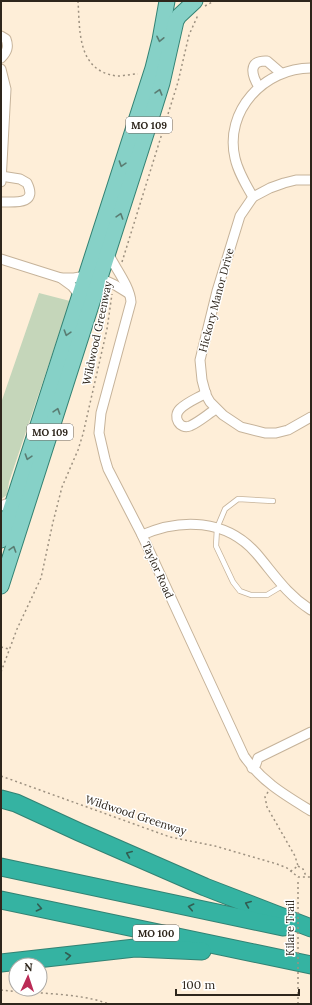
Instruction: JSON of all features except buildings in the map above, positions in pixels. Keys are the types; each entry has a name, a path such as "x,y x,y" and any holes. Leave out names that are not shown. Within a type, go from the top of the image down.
{"highway":[{"path":"9,801 205,887 311,928"},
{"path":"1,867 311,932"},
{"name":"MO 100","path":"1,900 311,965"},
{"path":"1,964 135,948 186,950 241,955 257,954"}],"main road":[{"name":"MO 109","path":"1,586 93,277 95,269 92,257 152,68 160,40 167,1"},
{"name":"MO 109","path":"2,530 7,503 80,296 108,253 153,112 165,70 174,27 179,16 199,7"},
{"path":"1,792 9,801"}],"street":[{"path":"1,36 6,39 8,44 7,52 1,58"},
{"path":"259,87 252,74 252,70 257,63 267,61 281,73"},
{"path":"253,197 238,169 234,158 233,139 236,120 242,108 259,87 281,73 291,70 311,68"},
{"path":"1,69 6,89 1,182"},
{"path":"1,202 23,202 29,198 30,193 27,183 23,180 2,176"},
{"name":"Hickory Manor Drive","path":"311,180 284,182 253,197 240,216 217,291 200,360 202,380 210,402 223,415 241,427 266,433 276,433 288,430 311,417"},
{"name":"Taylor Road","path":"108,253 118,273 124,281 131,302 101,412 99,433 108,469 142,535 244,756 254,766 264,780 282,794 311,812"},
{"path":"1,259 61,278 93,277 115,285 129,294"},
{"path":"61,278 72,286 80,296"},
{"path":"206,393 179,410 176,416 178,422 184,426 191,426 216,409"},
{"path":"142,535 174,525 189,523 217,528 239,538 248,545 294,599 311,610"},
{"path":"254,766 258,758 267,755 285,744 311,732"}],"lane":[{"path":"273,501 238,499 224,509 217,528 216,546 233,582 240,591 251,595 267,595 282,586"}],"path":[{"path":"78,1 80,36 85,53 91,63 107,74 118,76 142,74"},
{"path":"199,7 214,1"},
{"name":"Wildwood Greenway","path":"118,273 178,82 189,35 199,7"},
{"name":"Wildwood Greenway","path":"1,672 21,618 41,578 62,487 78,450 83,434 107,329 115,285"},
{"path":"1,647 9,649"},
{"name":"Wildwood Greenway","path":"1,776 170,837 216,846 277,864 291,871 298,877"},
{"path":"267,793 267,807 295,856 298,866 303,869 306,877"},
{"path":"291,871 298,866"},
{"path":"298,877 311,877"},
{"name":"Kilare Trail","path":"298,877 298,1004"},
{"path":"1,990 88,998 109,1004"}],"green space":[{"path":"39,293 70,301 9,482 7,495 1,499 1,403"}]}
